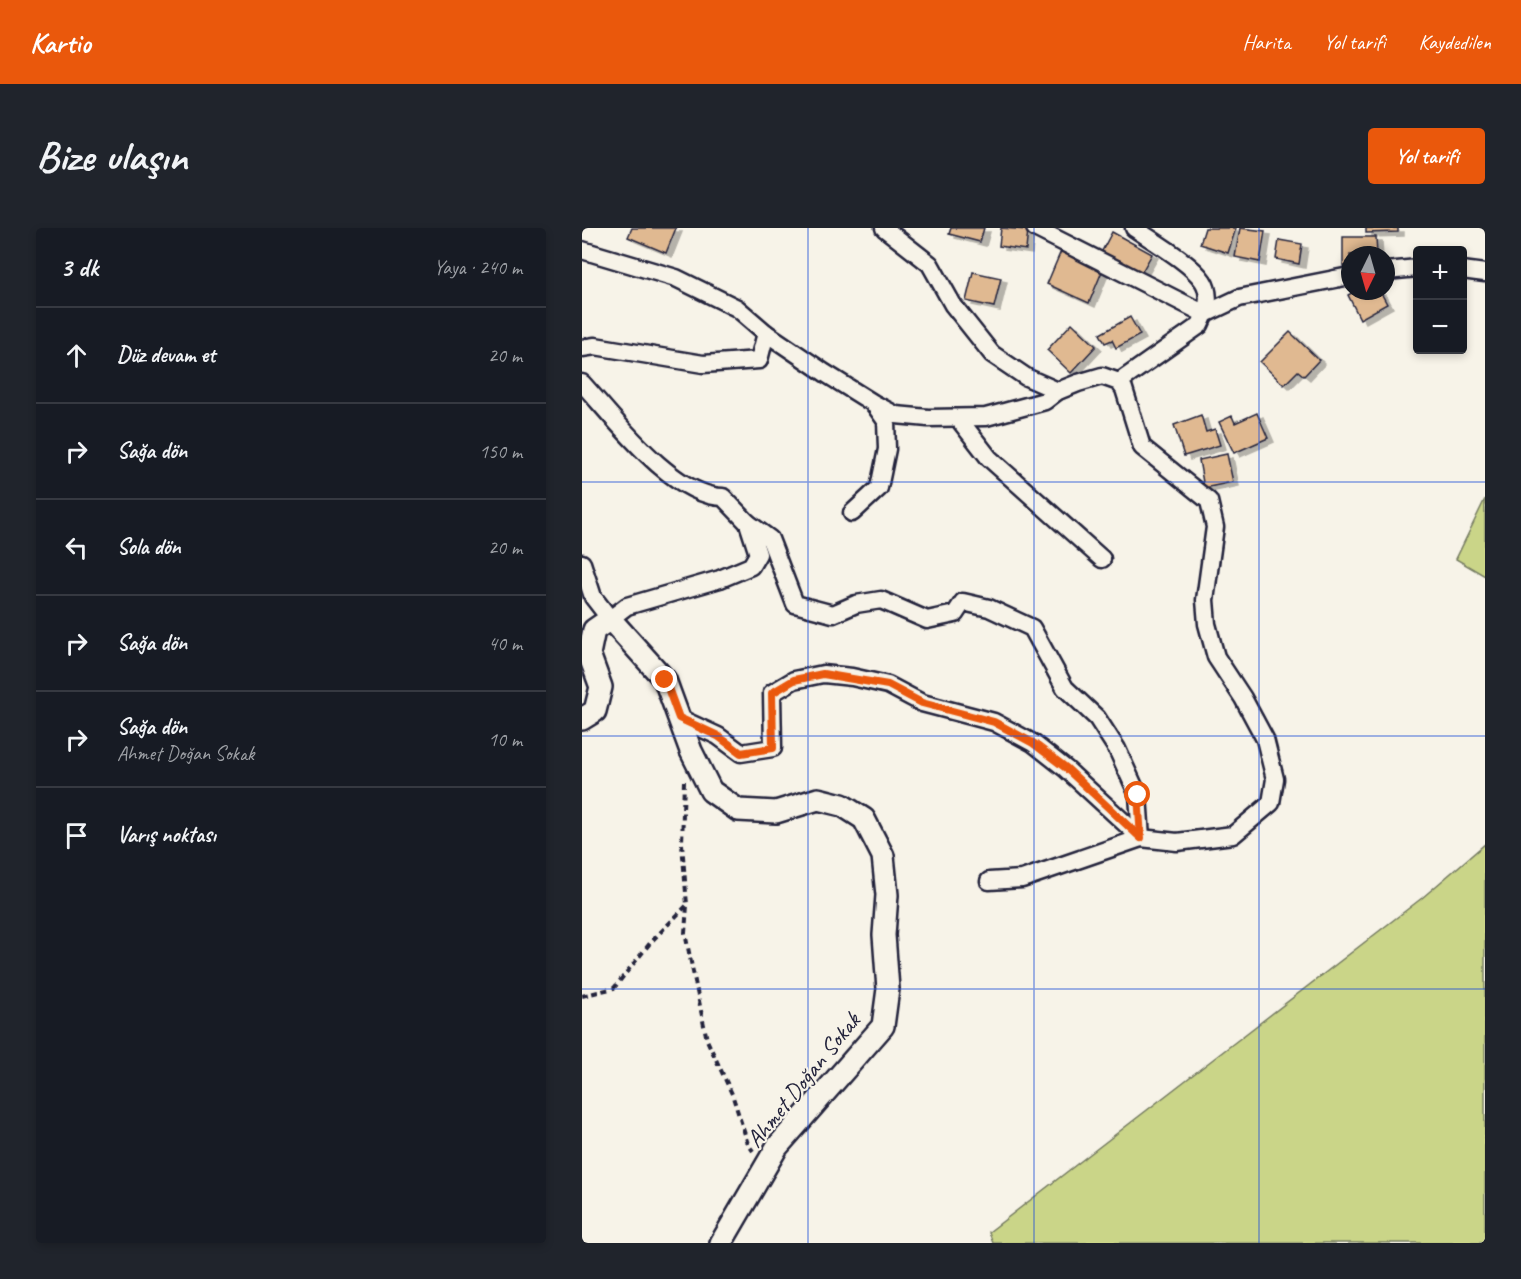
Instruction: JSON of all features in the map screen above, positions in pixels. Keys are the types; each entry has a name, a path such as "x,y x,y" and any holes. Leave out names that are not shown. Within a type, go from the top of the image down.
{"street":[{"path":"884,228 930,264 953,305 992,354 1026,377 1058,391"},
{"path":"1035,228 1205,314"},
{"path":"1119,382 1200,325 1209,304 1204,282 1173,255 1134,228"},
{"path":"582,250 676,278 737,308 766,333 873,403 896,415 986,417 1046,401 1058,391 1102,376 1119,382 1124,388 1142,447 1209,501 1215,527 1205,600 1207,624 1216,657 1243,698 1265,739 1275,779 1271,803 1233,835 1177,842 1141,838 1022,879 989,881"},
{"path":"1395,270 1413,268"},
{"path":"1467,271 1485,273"},
{"path":"1205,314 1239,298 1341,278"},
{"path":"582,348 595,346 703,364 759,360 766,333"},
{"path":"582,383 653,459 686,487 706,496 723,496 748,523 770,539 795,604 833,614 856,604 881,600 927,620 955,614 963,602 989,608 1032,628 1065,688 1097,718 1117,748 1138,795 1141,838"},
{"path":"852,513 879,488 887,449 886,421 873,403"},
{"path":"958,418 989,458 1102,560"},
{"path":"582,719 596,711 601,687 589,654 594,630 627,606 720,579 751,566 758,555 748,523"},
{"path":"582,564 593,597 610,619"},
{"name":"Ahmet Doğan Sokak","path":"610,619 665,680 691,751 711,791 738,810 776,812 818,800 842,805 864,819 882,855 887,895 884,935 888,989 882,1026 777,1147 721,1243"},
{"path":"679,718 718,736 741,753 773,748 772,693 794,680 823,674 888,685 922,703 994,722 1033,743 1108,805 1141,838"}],"path":[{"path":"691,751 683,786 682,844 687,905 685,933 706,1040 732,1094 748,1144 764,1167"},
{"path":"582,996 614,988 651,942 687,905"}],"green space":[{"path":"1485,499 1485,576 1456,559"},
{"path":"1485,844 1485,1243 993,1243 989,1232 1422,898"}],"building":[{"path":"632,228 676,228 666,253 628,237"},
{"path":"951,228 984,228 980,242 949,234"},
{"path":"1001,228 1028,230 1026,250 999,246"},
{"path":"1205,228 1236,228 1228,253 1200,244"},
{"path":"1240,228 1265,231 1260,262 1235,257"},
{"path":"1366,228 1398,228 1398,232 1366,233"},
{"path":"1112,232 1152,254 1140,275 1101,253"},
{"path":"1343,237 1376,237 1376,246 1343,246"},
{"path":"1279,240 1302,244 1299,264 1276,259"},
{"path":"1061,251 1103,269 1089,303 1047,284"},
{"path":"973,272 1001,278 994,307 966,301"},
{"path":"1350,300 1385,300 1387,304 1360,319"},
{"path":"1130,317 1140,335 1116,348 1112,340 1105,343 1100,334"},
{"path":"1072,323 1096,346 1071,373 1047,350"},
{"path":"1290,332 1319,360 1304,376 1298,371 1284,385 1260,362"},
{"path":"1257,413 1268,438 1234,453 1219,422 1232,416 1235,423"},
{"path":"1201,415 1206,432 1215,429 1220,445 1184,456 1174,425"},
{"path":"1227,454 1233,482 1204,488 1199,460"}],"route":[{"path":"665,680 679,718 718,736 741,753 773,748 772,693 794,680 823,674 888,685 922,703 994,722 1033,743 1066,768 1141,838 1138,795"}]}
